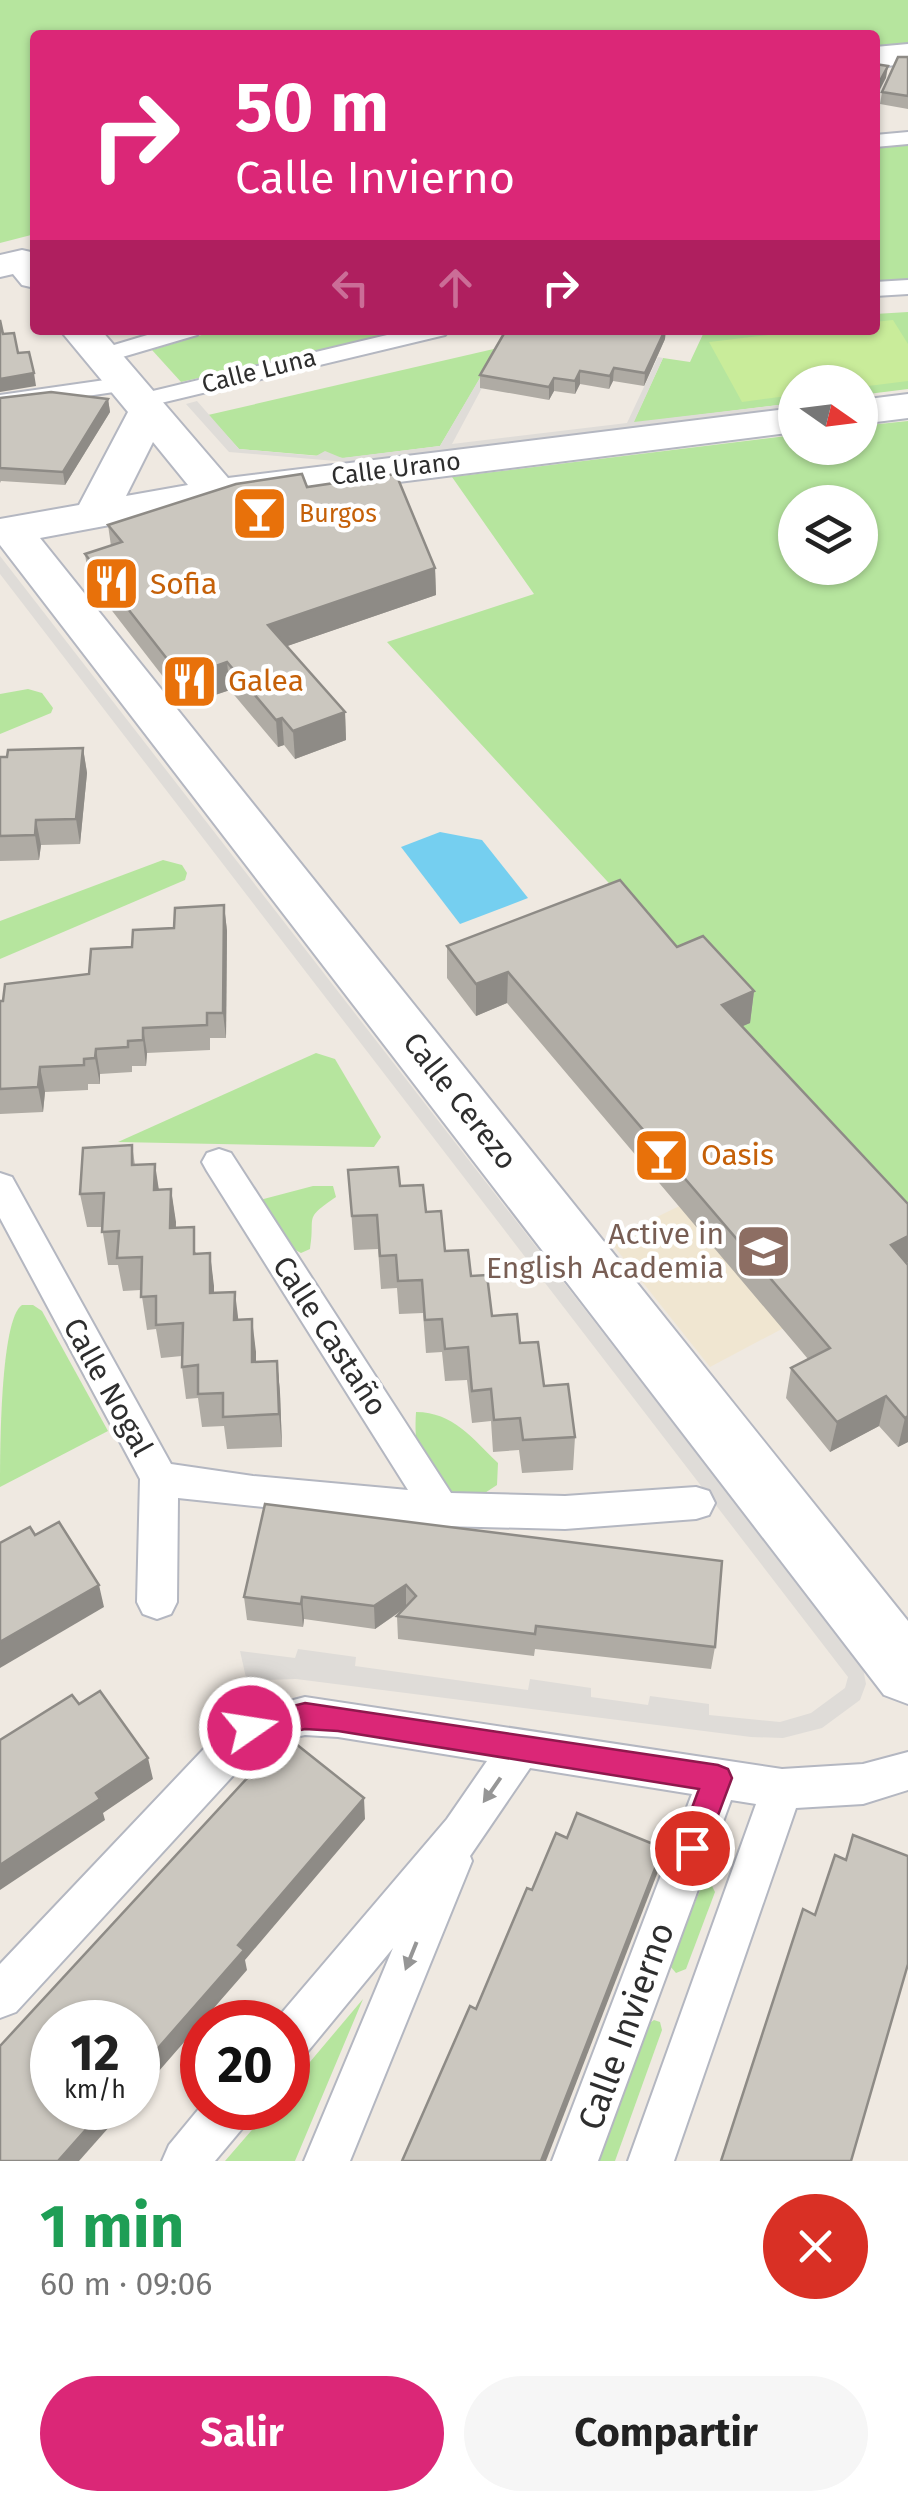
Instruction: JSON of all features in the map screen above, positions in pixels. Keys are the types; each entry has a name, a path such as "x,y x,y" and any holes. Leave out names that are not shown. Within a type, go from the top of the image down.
{"street":[{"path":"880,57 908,54"},
{"path":"120,376 217,492"},
{"path":"96,512 120,376"},
{"path":"878,410 908,406"},
{"name":"Calle Urano","path":"5,531 217,492 778,422"},
{"name":"Calle Cerezo","path":"5,531 908,1672"}],"lane":[{"path":"880,141 908,138"},
{"path":"880,289 908,287"},
{"path":"0,402 120,376 182,335"},
{"name":"Calle Luna","path":"120,376 403,335"},
{"name":"Calle Castaño","path":"219,1162 440,1510"},
{"name":"Calle Nogal","path":"0,1186 159,1478 157,1602"},
{"path":"159,1478 263,1494 440,1510 577,1513 696,1503"},
{"path":"0,1996 250,1728 305,1716 338,1718 782,1789 863,1784 908,1771"},
{"path":"310,2014 462,1833 521,1747"},
{"name":"Calle Invierno","path":"575,2161 718,1778"},
{"path":"650,2161 782,1789"},
{"path":"327,2161 462,1833"},
{"path":"185,2161 211,2130"}],"shaded area":[{"path":"502,340 507,341 452,444 627,423 658,357 663,358 634,422 778,405 778,409 347,462 229,452 186,404 197,401 239,449 316,456 325,451 342,458 440,446"},
{"path":"0,556 863,1668 866,1684 860,1700 822,1728 783,1738 751,1737 296,1679 265,1680 249,1691 240,1651 295,1658 298,1649 356,1657 355,1666 528,1690 530,1679 591,1688 591,1697 648,1705 650,1696 709,1704 709,1715 780,1722 811,1713 845,1688 848,1677 0,574"},
{"name":"Active in English Academia","path":"837,1130 908,1208 908,1262 710,1367 609,1240"}],"green space":[{"path":"0,0 908,0 908,43 880,46 880,30 30,30 30,235 0,243"},
{"path":"908,144 908,279 880,281 880,147"},
{"path":"908,312 908,389 878,393 878,365 778,365 778,405 633,423 663,358 690,362 703,335 880,335 880,314"},
{"path":"893,320 908,344 908,381 878,385 878,365 778,365 778,397 742,402 709,342 768,335 880,335 880,321"},
{"path":"202,335 386,335 181,382 152,350"},
{"path":"498,348 440,446 344,458 239,449 208,415"},
{"path":"908,421 908,1208 387,642 534,594 452,477 778,437 778,465 878,465 878,424"},
{"path":"28,689 42,693 53,708 51,713 0,734 0,694"},
{"path":"163,860 182,865 187,873 185,880 0,959 0,921"},
{"path":"316,1053 335,1059 381,1137 374,1147 118,1142"},
{"path":"313,1186 333,1186 336,1197 314,1215 310,1249 301,1253 264,1233 256,1201"},
{"path":"22,1305 33,1305 42,1311 108,1431 0,1487 5,1360 9,1335"},
{"path":"416,1412 441,1417 471,1436 498,1463 497,1485 474,1500 435,1489 418,1453"},
{"path":"704,1881 710,1882 715,1892 686,1969 676,1973 670,1966 671,1959"},
{"path":"363,1999 310,2125 310,2062"},
{"path":"654,2020 660,2022 662,2030 615,2161 596,2161 647,2025"},
{"path":"252,2130 308,2130 295,2161 225,2161"}],"water":[{"path":"440,832 482,840 528,898 460,924 401,847"}],"building":[{"path":"898,57 908,57 908,96 882,92"},
{"path":"880,65 888,66 880,81"},
{"path":"0,320 3,334 14,333 18,353 29,352 34,373 0,379"},
{"path":"503,335 663,335 645,373 614,368 610,376 580,371 575,381 554,378 549,387 480,375"},
{"path":"51,392 108,399 63,472 0,468 0,398"},
{"path":"302,474 307,487 396,474 435,568 268,625 345,712 293,731 282,718 276,720 227,662 182,678 85,554 122,542 108,525 236,484"},
{"path":"83,748 76,819 36,820 35,835 0,836 0,757 7,757 8,750"},
{"path":"620,880 677,947 703,936 754,991 722,1005 908,1204 908,1236 891,1245 908,1265 905,1418 886,1396 837,1422 791,1368 830,1348 508,972 476,984 447,946"},
{"path":"224,905 223,1013 207,1013 207,1025 143,1028 143,1040 128,1041 128,1047 96,1049 95,1058 84,1059 84,1065 40,1067 38,1087 0,1089 0,1001 5,984 89,974 91,949 132,947 133,930 174,928 175,908"},
{"path":"132,1145 132,1165 155,1164 154,1190 171,1189 170,1228 194,1227 194,1254 210,1253 210,1293 235,1292 234,1320 252,1319 252,1362 277,1361 279,1414 223,1417 223,1393 198,1394 198,1365 182,1367 183,1323 156,1325 156,1296 141,1297 142,1257 117,1258 119,1231 102,1232 104,1193 80,1194 83,1148"},
{"path":"398,1167 400,1186 423,1185 426,1212 441,1211 445,1251 468,1250 471,1276 487,1275 492,1316 517,1314 520,1343 538,1342 544,1386 568,1384 575,1437 523,1440 520,1418 494,1420 491,1389 472,1391 468,1347 445,1349 442,1319 425,1320 422,1280 398,1281 396,1255 380,1256 377,1215 352,1216 348,1170"},
{"path":"265,1504 722,1561 715,1647 536,1626 535,1634 397,1616 416,1596 406,1585 374,1606 302,1597 301,1604 244,1597"},
{"path":"59,1522 99,1585 0,1642 0,1543 30,1527 35,1535"},
{"path":"100,1691 148,1758 96,1793 100,1799 0,1865 0,1740 72,1695 79,1704"},
{"path":"286,1736 364,1798 238,1945 244,1950 200,2000 180,2000 180,2023 160,2046 160,2000 42,2000"},
{"path":"577,1813 663,1848 541,2161 402,2161 470,2006 476,2009 527,1888 532,1890 556,1833 567,1838"},
{"path":"853,1835 908,1856 908,1964 851,2161 721,2161 803,1909 815,1915 835,1855 846,1860"},
{"path":"30,2013 30,2130 85,2130 58,2161 0,2161 0,2046"}],"place":[{"name":"Burgos","path":"260,514"},
{"name":"Sofia","path":"111,584"},
{"name":"Galea","path":"189,681"},
{"name":"Oasis","path":"662,1155"},
{"name":"Active in English Academia","path":"763,1251"}],"route":[{"path":"250,1728 305,1716 338,1718 718,1778 692,1848"}]}
